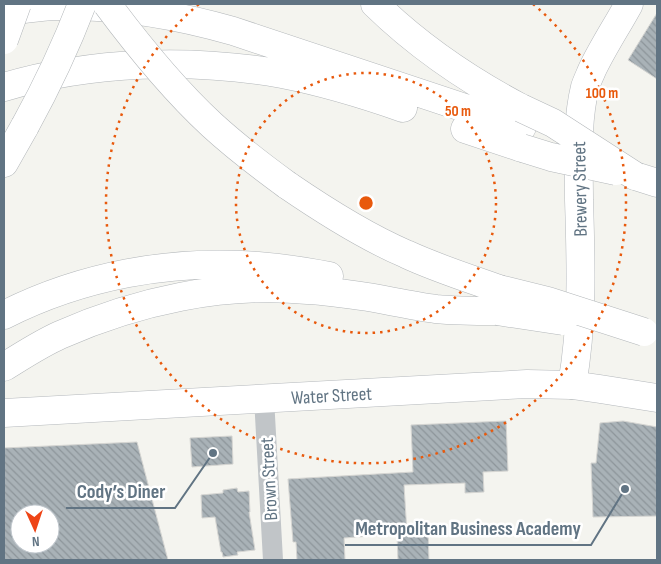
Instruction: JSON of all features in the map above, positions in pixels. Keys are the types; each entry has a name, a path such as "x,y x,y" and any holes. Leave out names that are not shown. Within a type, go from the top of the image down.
{"main road":[{"path":"4,40 17,4"},
{"path":"4,163 26,126 53,72 82,4"},
{"path":"107,4 143,51 186,99 211,124 260,166 346,224 406,254 470,279 498,300"},
{"path":"375,4 405,32 460,72 551,157 646,180"},
{"name":"Brewery Street","path":"572,385 577,357 580,317 581,255 578,132 581,109 585,85 599,55 629,4"},
{"path":"4,12 60,6 98,6 133,9 201,22 250,36 522,128"},
{"path":"4,87 56,74 128,65 205,66 282,74 522,128 553,123 646,180"},
{"path":"4,315 39,299 98,280 161,268 193,265 256,266 298,270 437,295 498,300 548,301 651,334"},
{"path":"4,367 60,335 104,317 161,300 193,294 250,289 307,289 437,309 498,300"},
{"name":"Water Street","path":"4,412 527,384 600,388 657,398"}],"street":[{"name":"Brown Street","path":"264,398 273,560"}],"building":[{"path":"657,13 657,79 628,60"},
{"path":"506,421 508,471 483,472 484,492 465,493 465,483 404,485 407,533 428,531 429,560 398,560 397,534 344,538 345,560 297,560 296,542 293,542 288,479 413,472 411,425"},
{"path":"623,421 657,427 657,516 593,517 591,463 596,463 600,423"},
{"path":"232,436 233,464 192,467 190,438"},
{"path":"137,442 168,560 4,560 4,448"},
{"path":"237,488 238,492 249,491 249,512 255,550 237,552 238,555 223,557 215,517 202,518 201,495 223,493 223,490"}],"place":[{"name":"Cody’s Diner","path":"213,453"},
{"name":"Metropolitan Business Academy","path":"625,489"}]}
